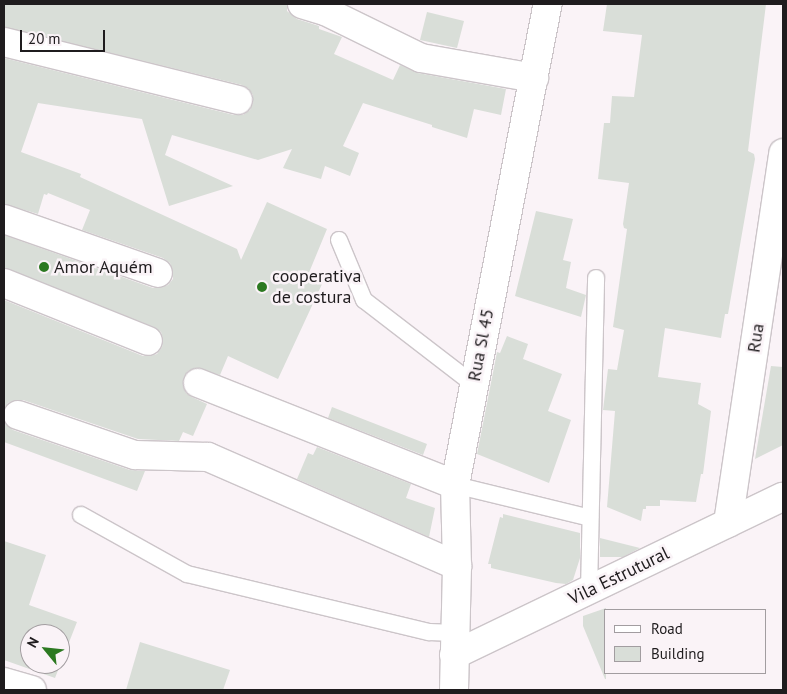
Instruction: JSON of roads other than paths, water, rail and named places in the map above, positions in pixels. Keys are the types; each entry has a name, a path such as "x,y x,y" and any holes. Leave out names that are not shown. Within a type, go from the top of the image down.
{"street":[{"path":"302,4 325,11 421,58 534,78"},
{"name":"Rua Sl 45","path":"454,690 457,566 455,486 473,384 548,4"},
{"path":"4,42 238,100"},
{"name":"Rua","path":"728,523 783,153"},
{"path":"4,219 158,273"},
{"path":"4,283 148,341"},
{"path":"198,383 455,486"},
{"path":"18,415 135,455 208,457 457,566"},
{"name":"Vila Estrutural","path":"455,644 589,591 783,497"},
{"path":"4,682 32,690"}],"lane":[{"path":"339,240 364,300 473,384"},
{"path":"589,591 596,278"},
{"path":"455,486 590,518"},
{"path":"81,515 187,574 429,632 455,644"}],"place":[{"name":"Amor Aquém","path":"44,267"},
{"name":"cooperativa de costura","path":"262,287"}]}
